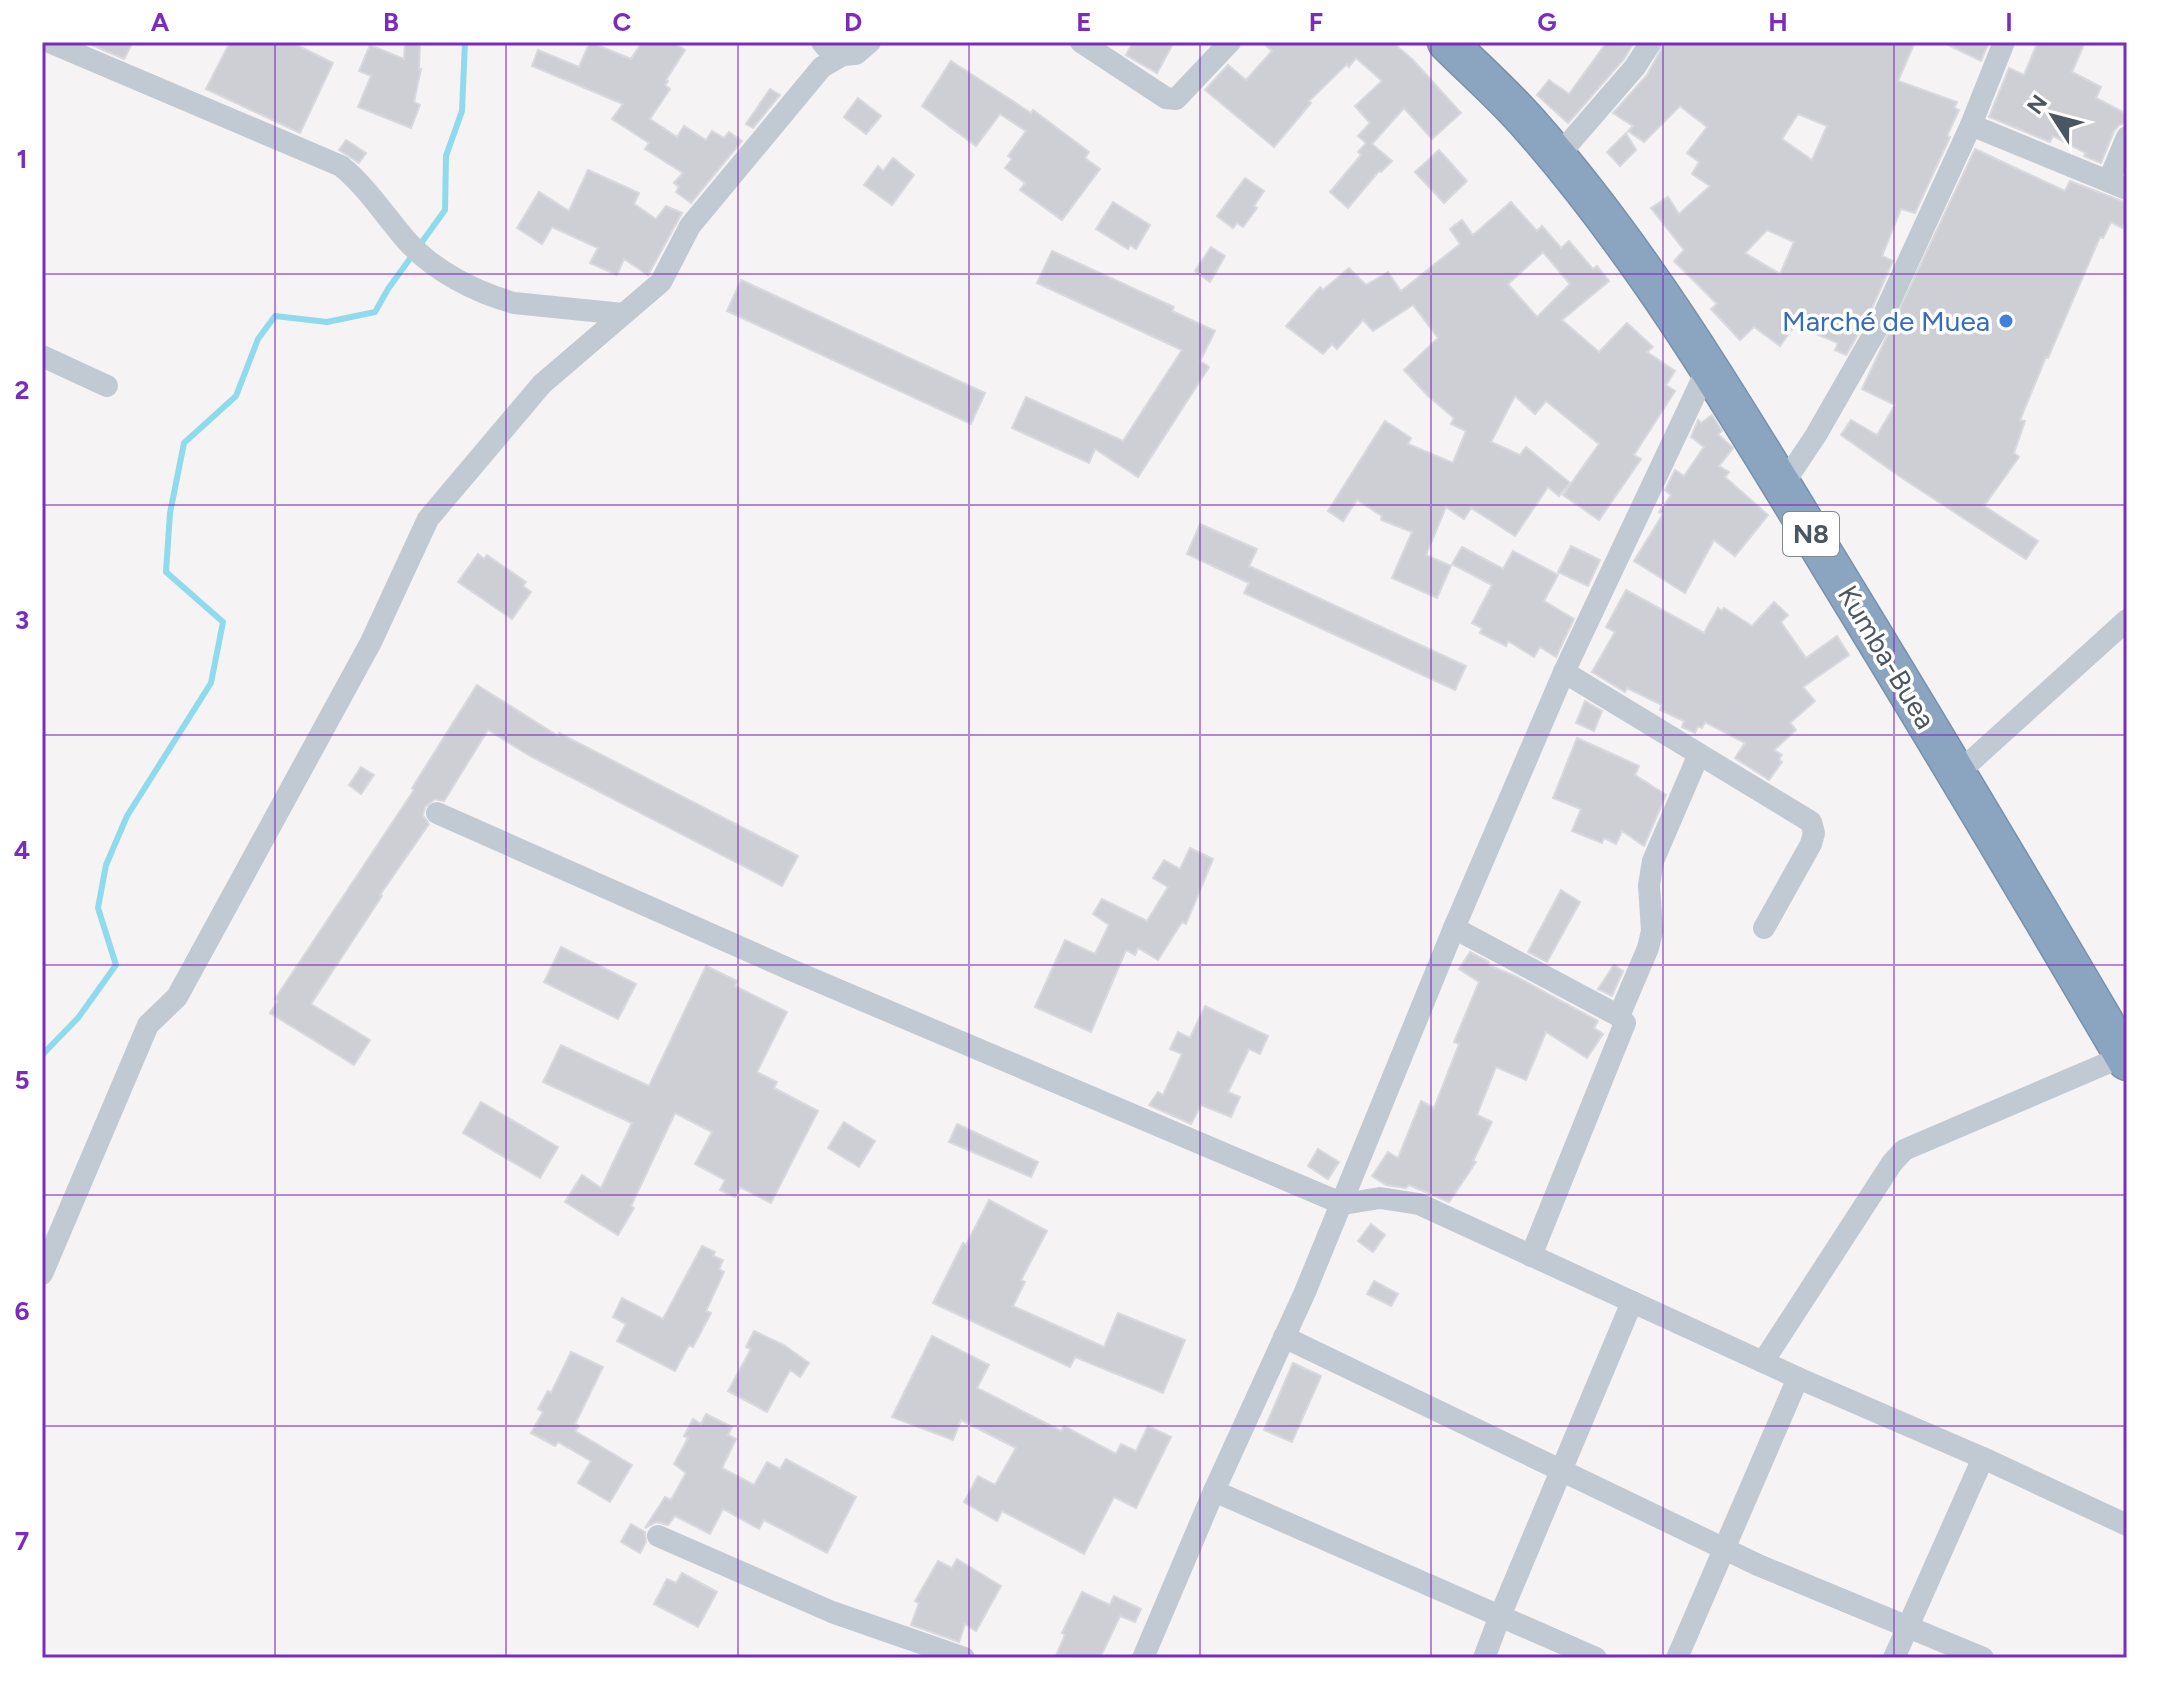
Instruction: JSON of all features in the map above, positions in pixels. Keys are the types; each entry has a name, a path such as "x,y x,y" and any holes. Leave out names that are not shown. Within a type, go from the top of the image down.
{"highway":[{"name":"Kumba-Buea","path":"1448,42 1528,122 1557,157 1627,247 1709,365 2123,1046"}],"street":[{"path":"42,1274 148,1025 177,997 371,642 428,519 532,394 661,282 690,226 822,67 828,50 856,54 870,42"},
{"path":"1081,42 1166,98 1176,99 1230,42"},
{"path":"1557,157 1635,67 1651,42"},
{"path":"1782,486 1816,435 1879,325 1971,125 2004,42"},
{"path":"45,43 341,166 356,178 409,243 460,281 514,303 623,314"},
{"path":"1971,125 2118,184 2127,137"},
{"path":"42,356 107,386"},
{"path":"1143,1658 1343,1204 1454,928 1564,672 1709,365"},
{"path":"1958,773 2127,620"},
{"path":"1564,672 1811,822 1814,833 1811,844 1764,928"},
{"path":"1619,1016 1648,948 1652,931 1649,885 1653,861 1699,754"},
{"path":"437,813 796,972 1343,1204 1380,1198 1419,1204 2127,1525"},
{"path":"1454,928 1619,1016 1625,1023 1531,1256"},
{"path":"1763,1362 1892,1163 1904,1150 2123,1046"},
{"path":"1484,1658 1632,1302"},
{"path":"1284,1337 1725,1549 1983,1658"},
{"path":"1677,1658 1798,1378"},
{"path":"1894,1658 1983,1458"},
{"path":"1214,1491 1596,1658"},
{"path":"658,1536 832,1612 964,1658"}],"building":[{"path":"85,42 133,42 124,59"},
{"path":"230,42 291,42 333,63 300,133 206,89"},
{"path":"405,42 420,42 421,69 414,102 420,105 411,128 358,107 371,76 359,71 370,45 404,59"},
{"path":"590,42 631,59 642,42 673,42 685,50 666,80 665,85 670,89 650,119 677,137 684,126 706,140 712,131 724,138 729,132 742,141 691,203 676,192 679,187 674,183 683,173 645,149 649,143 612,119 623,104 532,66 538,50 579,67"},
{"path":"1133,42 1174,42 1157,73 1126,55"},
{"path":"1262,42 1392,42 1413,60 1461,113 1432,139 1404,108 1372,144 1392,161 1379,171 1348,208 1330,192 1361,155 1358,152 1366,143 1358,136 1370,123 1355,106 1382,81 1356,58 1309,101 1311,103 1274,147 1205,90 1228,65 1246,80 1272,51"},
{"path":"1607,42 1634,42 1624,59 1568,123 1537,95 1549,80 1569,94"},
{"path":"1665,42 1915,42 1898,81 1957,102 1954,108 1959,110 1915,213 1901,209 1882,256 1893,261 1867,319 1846,355 1835,350 1838,343 1795,325 1780,346 1754,327 1740,340 1711,309 1717,304 1674,261 1684,250 1651,208 1668,197 1679,214 1710,186 1692,174 1699,162 1687,153 1707,127 1680,106 1644,142 1628,131 1633,126 1613,113 1647,75","holes":["1798,114 1827,126 1812,160 1782,139","1767,230 1794,242 1780,274 1745,253"]},
{"path":"1942,42 1989,42 1981,61"},
{"path":"2038,42 2085,42 2072,72 2101,87 2096,98 2127,114 2127,123 2119,125 2114,131 2101,163 2053,136 2050,142 1989,117 2009,68 2024,75"},
{"path":"951,61 1031,113 1033,110 1089,152 1085,158 1100,169 1062,220 1020,190 1025,183 1005,168 1012,159 1008,156 1026,131 1000,114 976,146 922,106"},
{"path":"770,89 780,95 753,128 746,124"},
{"path":"858,98 881,116 866,134 844,117"},
{"path":"1626,133 1636,150 1620,166 1607,152"},
{"path":"346,140 366,153 359,163 339,150"},
{"path":"1975,149 2065,191 2070,181 2127,203 2127,218 2122,228 2111,222 2103,238 2100,237 2046,357 2020,420 2025,421 2014,453 2019,457 1984,506 2038,541 2026,559 1841,435 1851,420 1877,435 1895,405 1862,389"},
{"path":"1439,150 1467,181 1444,203 1415,172"},
{"path":"893,158 914,175 892,205 864,185 878,166 883,171"},
{"path":"588,170 639,193 634,204 656,219 666,206 682,213 648,275 624,259 617,275 590,263 598,248 552,227 542,244 517,228 539,192 569,211"},
{"path":"1245,178 1264,191 1254,206 1257,208 1243,227 1237,223 1233,228 1217,216"},
{"path":"1113,202 1150,225 1136,249 1130,245 1128,249 1096,229"},
{"path":"1511,202 1537,231 1542,226 1561,248 1569,241 1593,269 1597,266 1609,281 1562,320 1599,352 1627,323 1653,347 1647,352 1675,371 1666,385 1675,391 1634,455 1641,459 1599,520 1563,495 1599,444 1546,401 1535,414 1515,396 1491,442 1520,455 1526,447 1570,483 1559,496 1548,487 1515,536 1471,508 1464,519 1446,507 1426,555 1451,566 1437,598 1392,578 1412,532 1381,520 1382,516 1357,500 1343,521 1328,511 1385,421 1411,438 1408,444 1453,463 1466,431 1451,424 1454,418 1404,370 1438,338 1413,305 1373,331 1363,320 1337,349 1332,344 1323,354 1286,326 1320,287 1323,290 1349,268 1366,285 1388,272 1401,291 1460,244 1450,229 1462,220 1473,235","holes":["1543,252 1570,284 1537,317 1508,284"]},
{"path":"1211,247 1225,256 1210,282 1195,271"},
{"path":"1052,251 1174,307 1172,311 1215,331 1200,361 1209,367 1138,477 1095,449 1089,463 1012,428 1026,397 1123,441 1182,350 1037,283"},
{"path":"741,280 985,393 971,424 727,311"},
{"path":"1712,415 1722,431 1718,434 1733,448 1719,466 1729,472 1725,477 1768,515 1735,556 1714,540 1685,593 1634,561 1663,514 1659,512 1671,495 1665,490 1675,470 1684,476 1704,447 1691,437 1698,420 1701,423"},
{"path":"1200,524 1257,549 1249,566 1466,666 1455,690 1244,593 1249,583 1187,554"},
{"path":"1571,546 1600,560 1588,586 1558,572"},
{"path":"1462,547 1503,569 1513,551 1558,575 1544,601 1574,619 1556,657 1540,647 1534,657 1508,641 1506,646 1480,633 1482,628 1472,623 1492,585 1452,564"},
{"path":"478,554 484,559 487,555 526,582 523,586 531,592 512,619 458,582"},
{"path":"1626,590 1704,633 1718,608 1722,611 1724,608 1752,626 1774,602 1788,615 1781,622 1806,658 1837,636 1849,655 1803,687 1815,701 1790,723 1796,730 1774,750 1782,755 1779,759 1782,762 1769,780 1735,758 1745,743 1705,722 1702,728 1698,726 1695,733 1682,727 1684,721 1660,710 1662,705 1627,688 1625,692 1592,672 1615,632 1606,627"},
{"path":"477,685 558,736 559,733 798,856 782,886 530,756 488,730 444,801 435,799 425,807 423,815 429,824 311,1004 370,1040 354,1065 270,1013 278,1001 275,999 414,790 412,788"},
{"path":"1585,701 1602,711 1594,731 1576,723"},
{"path":"1577,738 1639,766 1635,775 1666,795 1644,846 1622,831 1616,844 1604,838 1602,843 1572,831 1581,809 1553,798"},
{"path":"361,767 374,775 361,794 349,785"},
{"path":"1190,848 1213,859 1186,924 1182,922 1158,960 1138,948 1135,955 1126,950 1091,1032 1035,1007 1065,940 1095,954 1109,925 1093,914 1102,899 1147,921 1168,887 1153,878 1164,860 1180,869"},
{"path":"1561,890 1580,902 1547,962 1528,952"},
{"path":"561,947 636,984 618,1019 544,982"},
{"path":"1470,952 1489,962 1488,965 1515,976 1598,1021 1594,1028 1603,1034 1587,1058 1546,1032 1526,1080 1496,1067 1477,1115 1492,1122 1473,1161 1476,1162 1449,1202 1409,1185 1406,1188 1386,1185 1372,1176 1388,1152 1398,1158 1421,1101 1434,1108 1459,1044 1454,1042 1479,982 1459,969"},
{"path":"1614,965 1623,971 1612,996 1598,989"},
{"path":"706,966 737,981 735,986 787,1012 757,1072 777,1082 774,1088 818,1111 771,1203 740,1187 735,1197 720,1190 725,1180 695,1164 712,1132 675,1113 631,1206 634,1208 618,1235 565,1202 582,1175 601,1188 632,1123 543,1082 561,1045 649,1086"},
{"path":"1205,1006 1268,1036 1260,1054 1249,1049 1228,1092 1240,1097 1231,1117 1201,1105 1191,1124 1149,1105 1158,1092 1163,1095 1182,1054 1170,1049 1178,1032 1190,1038"},
{"path":"481,1102 558,1147 540,1178 463,1133"},
{"path":"844,1122 875,1141 859,1167 828,1148"},
{"path":"957,1124 1038,1162 1031,1177 949,1142"},
{"path":"1318,1149 1339,1162 1328,1179 1308,1166"},
{"path":"989,1200 1047,1231 1021,1280 1025,1282 1013,1306 1104,1347 1118,1313 1185,1340 1163,1393 1075,1357 1070,1367 933,1303"},
{"path":"1371,1224 1385,1235 1373,1252 1358,1241"},
{"path":"702,1246 723,1260 719,1269 724,1272 706,1311 711,1313 693,1347 689,1345 675,1371 617,1341 626,1324 613,1317 622,1298 663,1319"},
{"path":"1374,1281 1398,1294 1391,1306 1367,1294"},
{"path":"754,1331 784,1345 809,1363 800,1377 790,1370 767,1412 728,1391 751,1349 746,1347"},
{"path":"932,1336 989,1365 977,1388 1061,1431 1064,1426 1116,1454 1121,1444 1136,1451 1148,1426 1171,1437 1136,1508 1114,1497 1084,1554 1002,1511 997,1521 964,1502 978,1476 995,1485 1016,1448 961,1420 953,1440 892,1417"},
{"path":"571,1352 603,1367 575,1424 579,1426 575,1431 632,1465 610,1502 578,1483 591,1461 558,1442 555,1446 531,1433 543,1412 538,1409 548,1391 551,1393"},
{"path":"1293,1363 1321,1376 1292,1442 1264,1430"},
{"path":"706,1414 732,1427 728,1435 736,1439 722,1468 754,1485 767,1462 780,1469 786,1459 856,1497 827,1553 764,1520 759,1529 723,1509 710,1534 675,1516 668,1525 656,1522 645,1528 665,1497 671,1500 686,1473 674,1464 688,1438 684,1436 693,1419 701,1424"},
{"path":"631,1524 645,1532 646,1542 640,1553 621,1542"},
{"path":"957,1559 1001,1586 976,1631 965,1624 959,1642 911,1625 919,1603 915,1601 938,1561 952,1568"},
{"path":"682,1573 717,1592 698,1627 654,1604 667,1579 676,1583"},
{"path":"1082,1592 1110,1605 1114,1596 1141,1609 1135,1622 1120,1616 1100,1658 1055,1658 1065,1635 1062,1633"}],"waterway":[{"path":"42,1055 78,1018 116,965 98,908 106,865 127,816 211,683 223,622 166,572 170,513 184,443 236,396 258,339 275,316 327,322 375,312 445,210 446,156 462,111 465,42"}],"place":[{"name":"Marché de Muea","path":"2006,321"}]}
